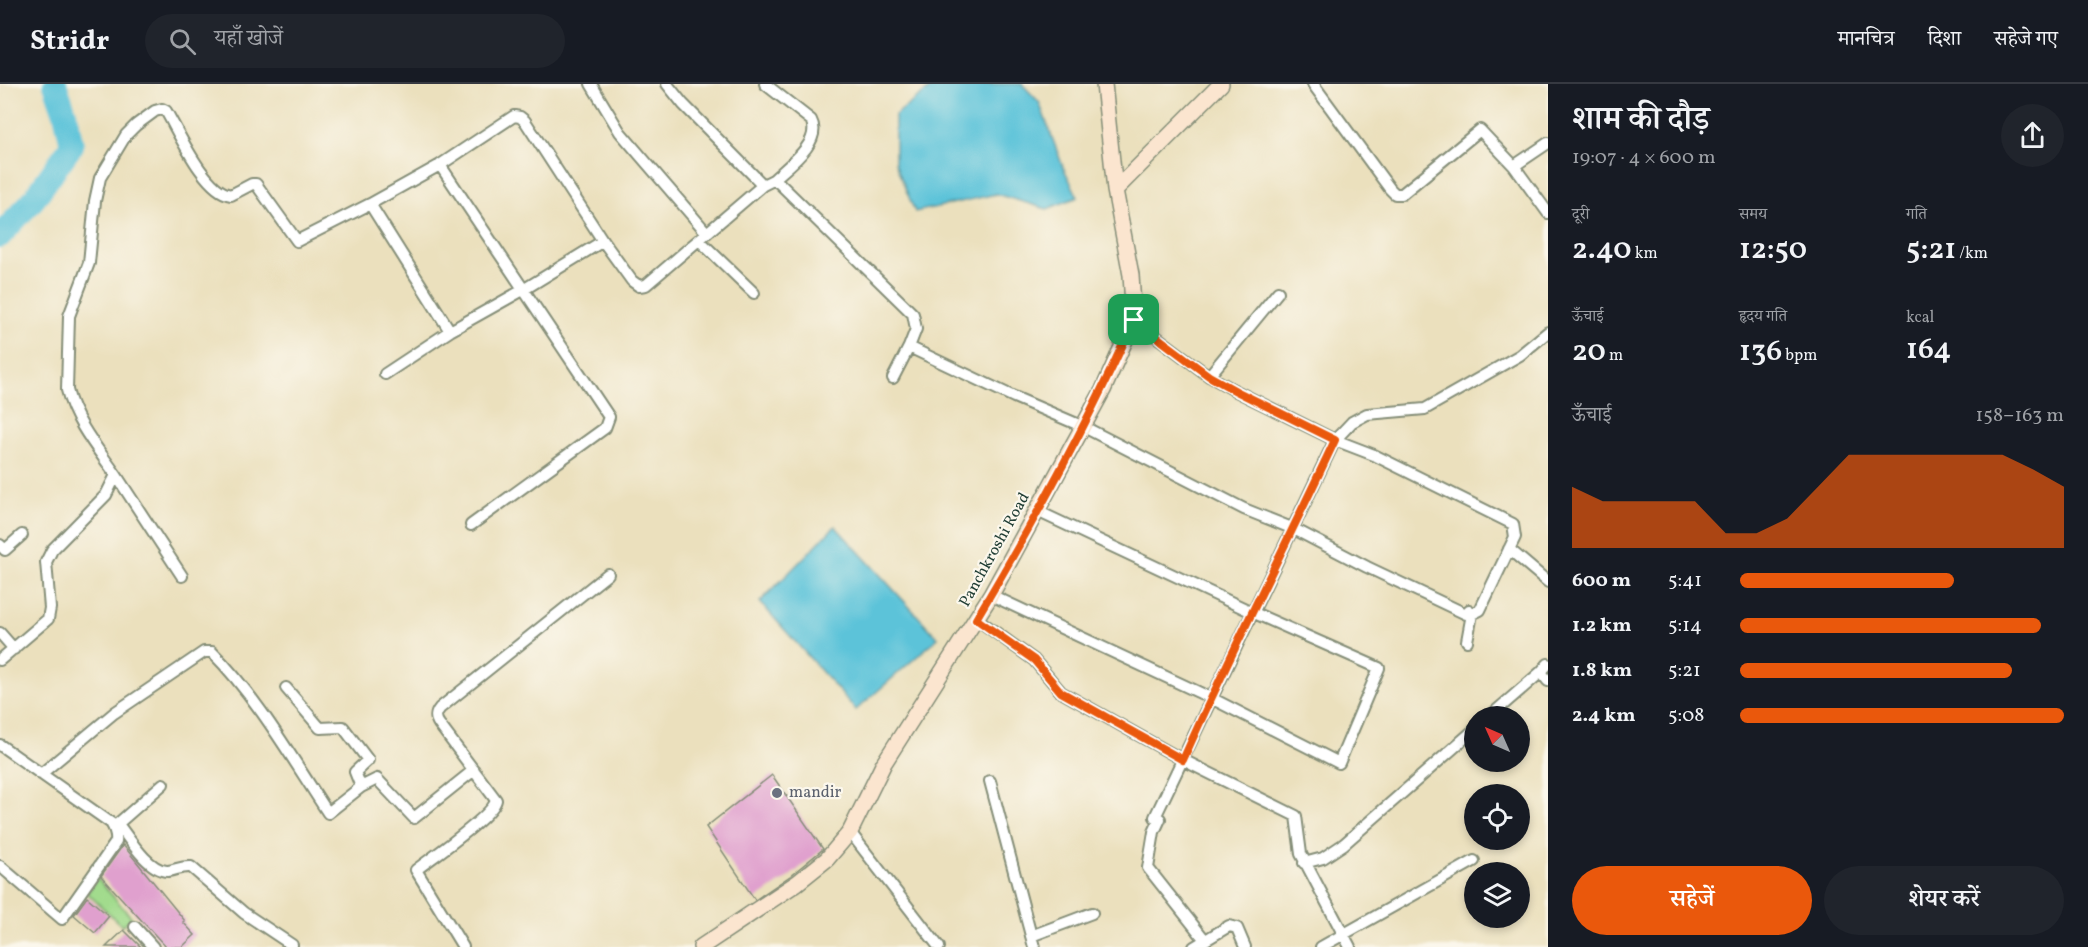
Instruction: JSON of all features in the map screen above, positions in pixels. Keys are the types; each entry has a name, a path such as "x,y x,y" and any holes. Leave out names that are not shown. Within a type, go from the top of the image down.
{"street":[{"path":"591,84 620,132 703,237 754,293"},
{"path":"667,84 683,104 768,182 778,182 913,314 916,329 893,378"},
{"path":"182,576 79,421 67,390 68,327 72,306 89,263 97,189 105,170 126,135 136,124 155,111 166,111 206,179 216,190 231,195 256,184 297,241 440,165 514,116 520,117 525,121 603,241 639,286 646,285 810,144 814,135 811,120 765,84"},
{"name":"Panchkroshi Road","path":"701,947 797,884 827,859 850,832 884,763 991,595 1103,390 1134,320 1131,275 1115,190 1104,84"},
{"path":"1115,190 1221,84"},
{"path":"1313,84 1389,189 1395,194 1402,194 1480,130 1514,166 1548,213"},
{"path":"1514,166 1548,143"},
{"path":"440,165 609,414 605,428 471,525"},
{"path":"370,204 450,331"},
{"path":"385,374 450,331 524,290 603,241"},
{"path":"1209,376 1278,292"},
{"path":"909,347 1014,397 1084,427 1244,509 1294,529 1466,614 1480,610 1515,537 1513,524 1374,454 1335,440 1236,391 1209,376 1134,320"},
{"path":"1204,940 1148,868 1154,832 1210,698 1294,529 1335,440 1352,422 1367,414 1425,409 1520,356 1548,332"},
{"path":"0,660 48,619 50,608 46,562 48,556 106,495 116,476"},
{"path":"991,595 1210,698 1339,763 1379,668 1252,612 1037,511"},
{"path":"2,550 22,535"},
{"path":"1509,549 1548,582"},
{"path":"464,947 416,870 484,816 495,806 496,800 439,724 436,716 438,711 608,574"},
{"path":"1467,642 1470,612"},
{"path":"976,619 1034,660 1061,692 1183,760 1296,816 1300,854 1350,947"},
{"path":"0,633 14,650"},
{"path":"41,774 114,713 204,652 211,651 260,712 328,813 361,787 377,779 414,818 474,770"},
{"path":"1503,706 1546,672"},
{"path":"286,688 320,728 343,728 368,760 355,772 361,787"},
{"path":"1304,862 1323,858 1344,844 1464,739"},
{"path":"0,745 116,825 153,866 167,871 184,866 190,867 244,913 292,945"},
{"path":"990,781 1032,941 1092,913"},
{"path":"0,866 62,919 116,842 116,825 164,784"},
{"path":"850,832 939,947"},
{"path":"1321,947 1474,861"},
{"path":"1194,947 1229,926 1237,928 1245,947"},
{"path":"135,927 153,947"}],"green space":[{"path":"97,878 132,918 122,926 87,893"}],"water":[{"path":"936,84 1022,84 1039,102 1063,167 1078,197 1047,209 996,194 915,212 895,163 895,115"},
{"path":"835,526 938,638 856,710 760,602"}],"building":[{"path":"772,775 823,849 755,900 706,827"},
{"path":"123,845 195,935 182,947 166,947 101,876"},
{"path":"87,897 109,916 95,933 74,915"},
{"path":"124,930 141,947 106,947"}],"waterway":[{"path":"0,236 33,200 72,145 65,113 55,84"}],"place":[{"name":"mandir","path":"777,793"}],"route":[{"path":"1134,320 1209,376 1335,440 1294,529 1210,698 1183,760 1061,692 1034,660 976,619 1084,427 1134,320"}]}
